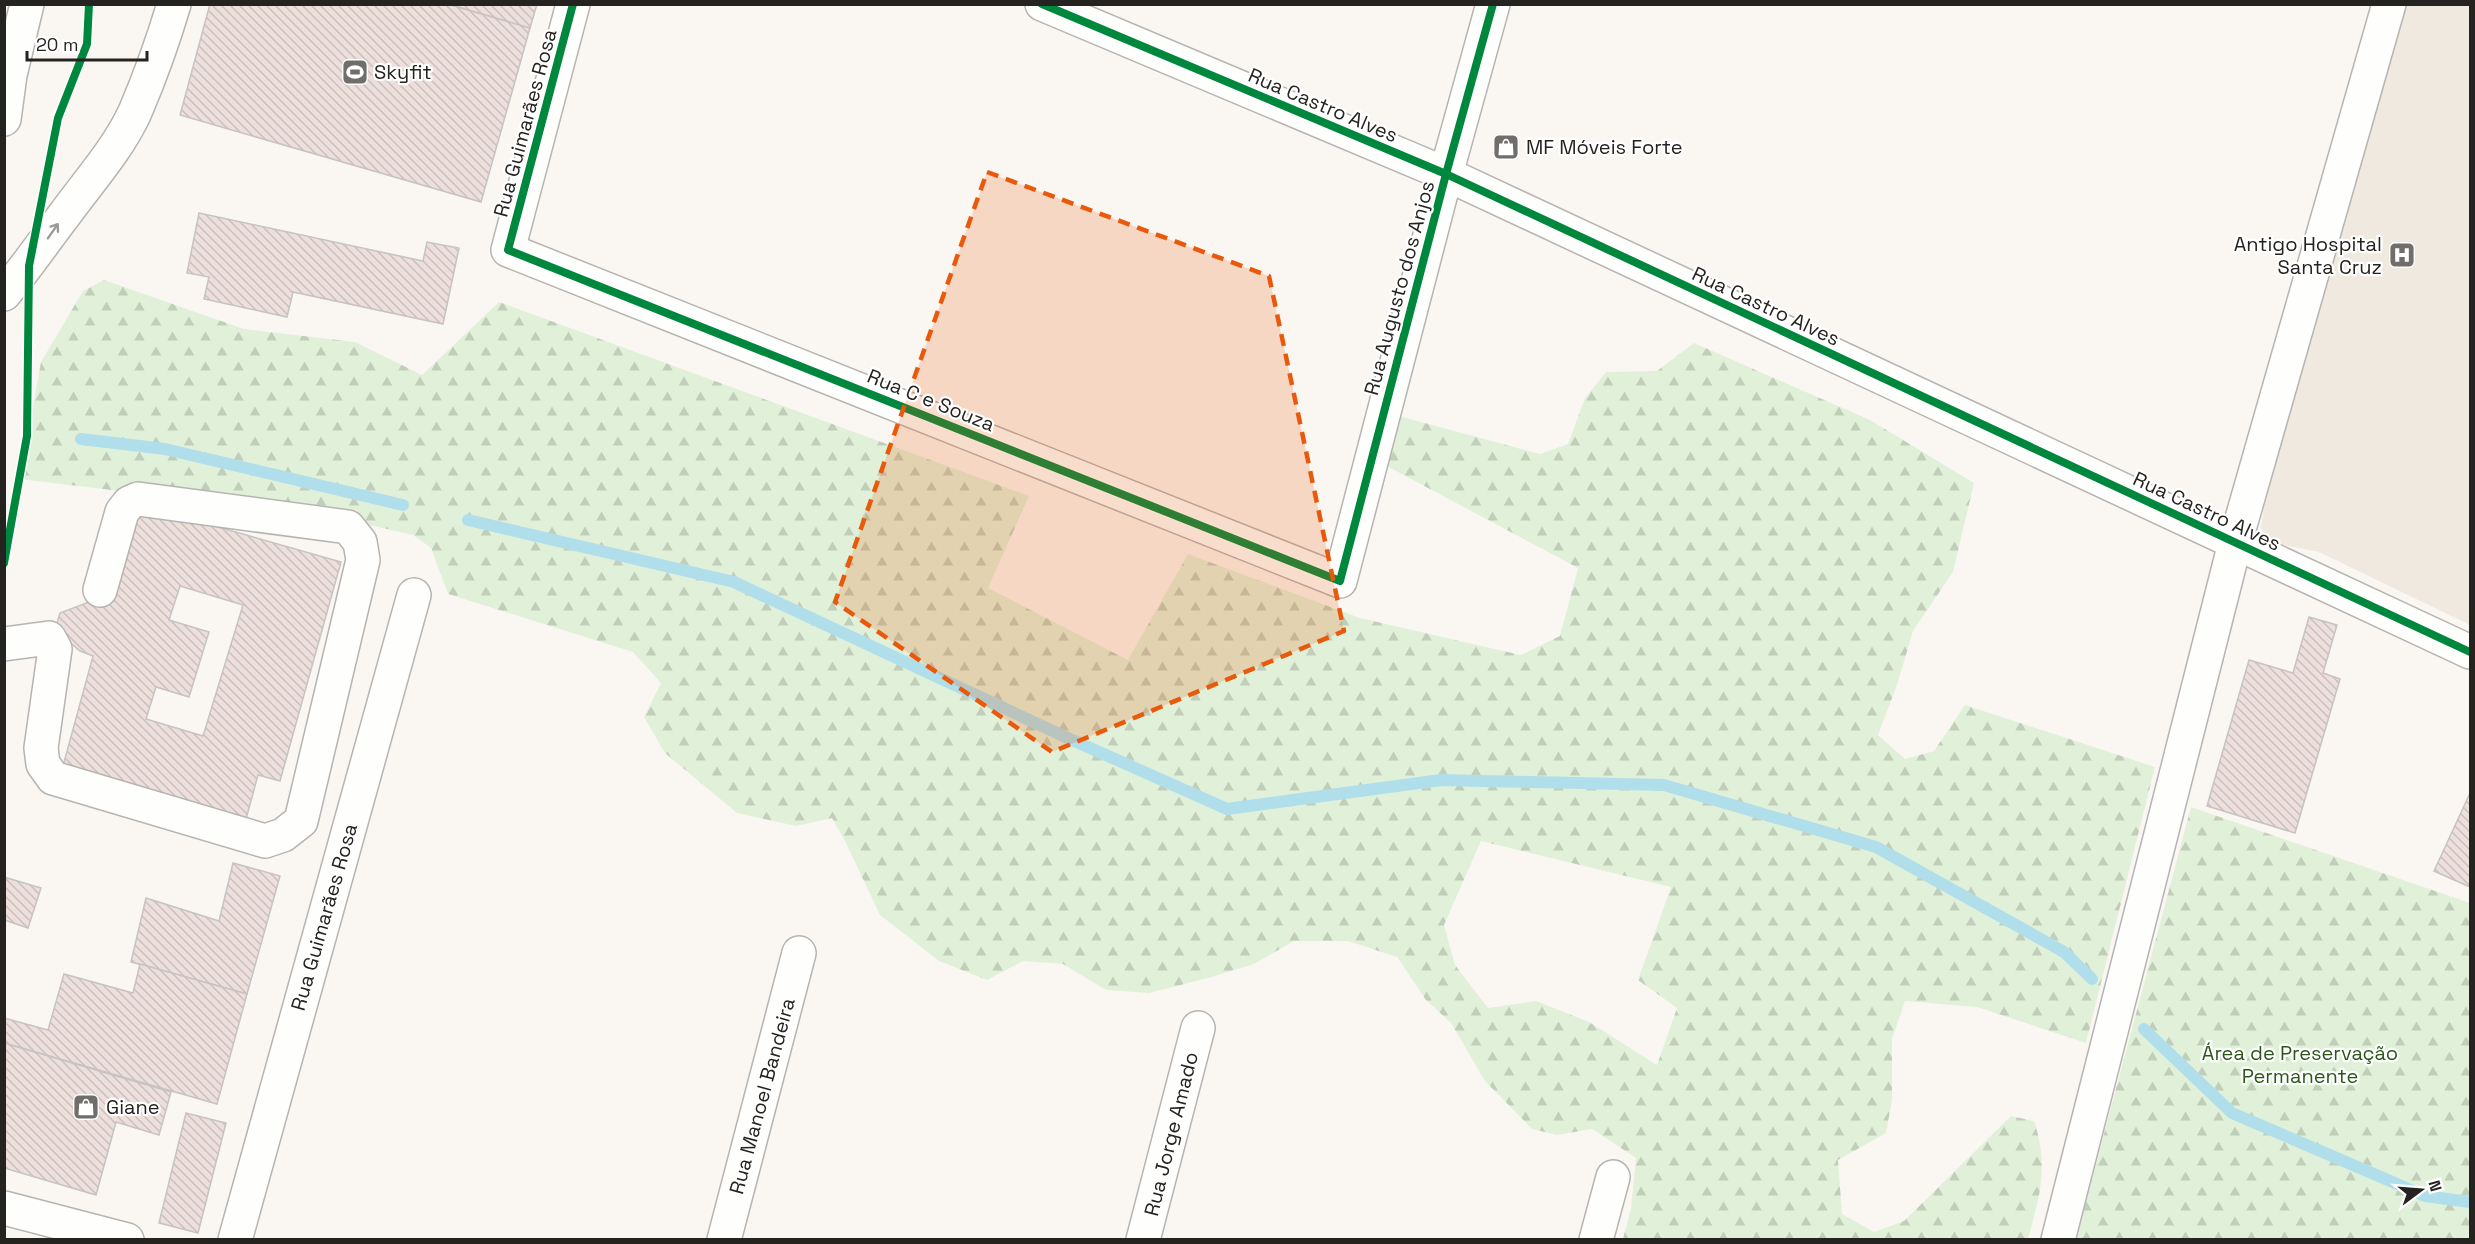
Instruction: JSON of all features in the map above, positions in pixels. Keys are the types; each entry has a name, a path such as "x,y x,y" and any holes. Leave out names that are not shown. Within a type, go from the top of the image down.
{"street":[{"path":"4,119 10,75 27,4"},
{"path":"4,294 29,266 103,165 134,114 174,4"},
{"name":"Rua Guimarães Rosa","path":"508,250 573,4"},
{"name":"Rua Augusto dos Anjos","path":"1340,581 1446,174 1493,4"},
{"path":"2058,1239 2235,543 2388,4"},
{"name":"Rua Castro Alves","path":"1045,5 1446,174 2470,652"},
{"name":"Rua C e Souza","path":"508,250 1340,581"},
{"path":"4,644 49,638 55,649 41,748 43,764 53,778 265,841 283,836 301,821 363,560 360,542 348,527 138,499 129,503 122,512 100,590"},
{"name":"Rua Guimarães Rosa","path":"235,1239 414,595"},
{"name":"Rua Manoel Bandeira","path":"724,1239 799,953"},
{"name":"Rua Jorge Amado","path":"1143,1239 1198,1028"},
{"path":"1596,1239 1613,1177"},
{"path":"4,1208 127,1239"}],"highlighted area":[{"path":"987,172 1269,276 1344,631 1052,752 835,602"}],"shaded area":[{"name":"Antigo Hospital Santa Cruz","path":"2403,5 2470,5 2470,625 2319,552 2268,542 2261,529 2264,506"}],"green space":[{"path":"104,280 244,329 355,342 422,375 499,302 1029,496 988,588 1128,660 1188,554 1360,618 1521,655 1560,636 1578,568 1383,464 1395,415 1540,454 1568,444 1585,398 1606,372 1657,371 1694,343 1870,420 1974,483 1953,572 1913,631 1897,685 1878,735 1905,759 1934,751 1965,705 2155,767 2086,1043 1977,1007 1905,1001 1892,1039 1892,1100 1886,1133 1838,1160 1842,1214 1874,1232 1904,1221 2011,1116 2034,1121 2039,1137 2042,1166 2039,1194 2028,1239 1623,1239 1631,1208 1636,1158 1592,1129 1557,1135 1532,1129 1485,1081 1451,1023 1426,1000 1397,957 1348,941 1294,941 1254,964 1149,993 1106,990 1063,964 1023,961 987,980 939,961 880,915 832,818 796,826 737,813 665,753 644,717 661,683 633,652 448,594 431,548 413,535 334,517 20,479 41,362 83,291","holes":["1481,841 1671,887 1638,980 1677,1008 1657,1065 1589,1022 1536,1001 1488,1008 1455,965 1444,925"]},
{"name":"Área de Preservação Permanente","path":"2191,807 2470,903 2470,1239 2076,1239"}],"building":[{"name":"Skyfit","path":"210,4 448,4 530,28 481,202 180,115"},
{"path":"448,4 537,4 530,28"},
{"path":"199,213 423,261 427,242 459,248 443,324 293,292 287,317 204,299 209,277 187,273"},
{"path":"134,503 341,562 280,781 258,775 246,819 63,766 93,656 80,651 55,630 60,613 89,602 106,606","holes":["180,586 243,605 203,736 146,719 156,687 189,697 209,632 169,620"]},
{"path":"2309,617 2337,625 2323,673 2340,679 2295,833 2207,806 2249,660 2293,673"},
{"path":"2470,793 2470,887 2434,871"},
{"path":"233,863 280,876 247,994 131,962 146,898 219,921"},
{"path":"4,877 41,888 28,928 4,920"},
{"path":"140,964 247,994 217,1104 4,1043 4,1018 48,1030 64,974 133,993"},
{"name":"Giane","path":"4,1043 171,1092 159,1135 116,1122 96,1195 4,1168"},
{"path":"186,1113 226,1123 198,1233 159,1223"}],"waterway":[{"path":"81,439 165,449 403,505"},
{"path":"468,520 734,582 1070,739 1227,809 1441,780 1664,785 1876,847 2064,952 2092,979"},
{"path":"2144,1029 2232,1113 2425,1196 2470,1202"}],"cycle path":[{"path":"4,563 27,436 29,266 58,118 87,44 89,4"},
{"path":"573,4 508,250 1340,581 1446,174 1493,4"},
{"path":"1042,4 1446,174 2470,652"}],"place":[{"name":"Skyfit","path":"355,72"},
{"name":"MF Móveis Forte","path":"1506,147"},
{"name":"Antigo Hospital Santa Cruz","path":"2402,255"},
{"name":"Giane","path":"86,1107"}]}
